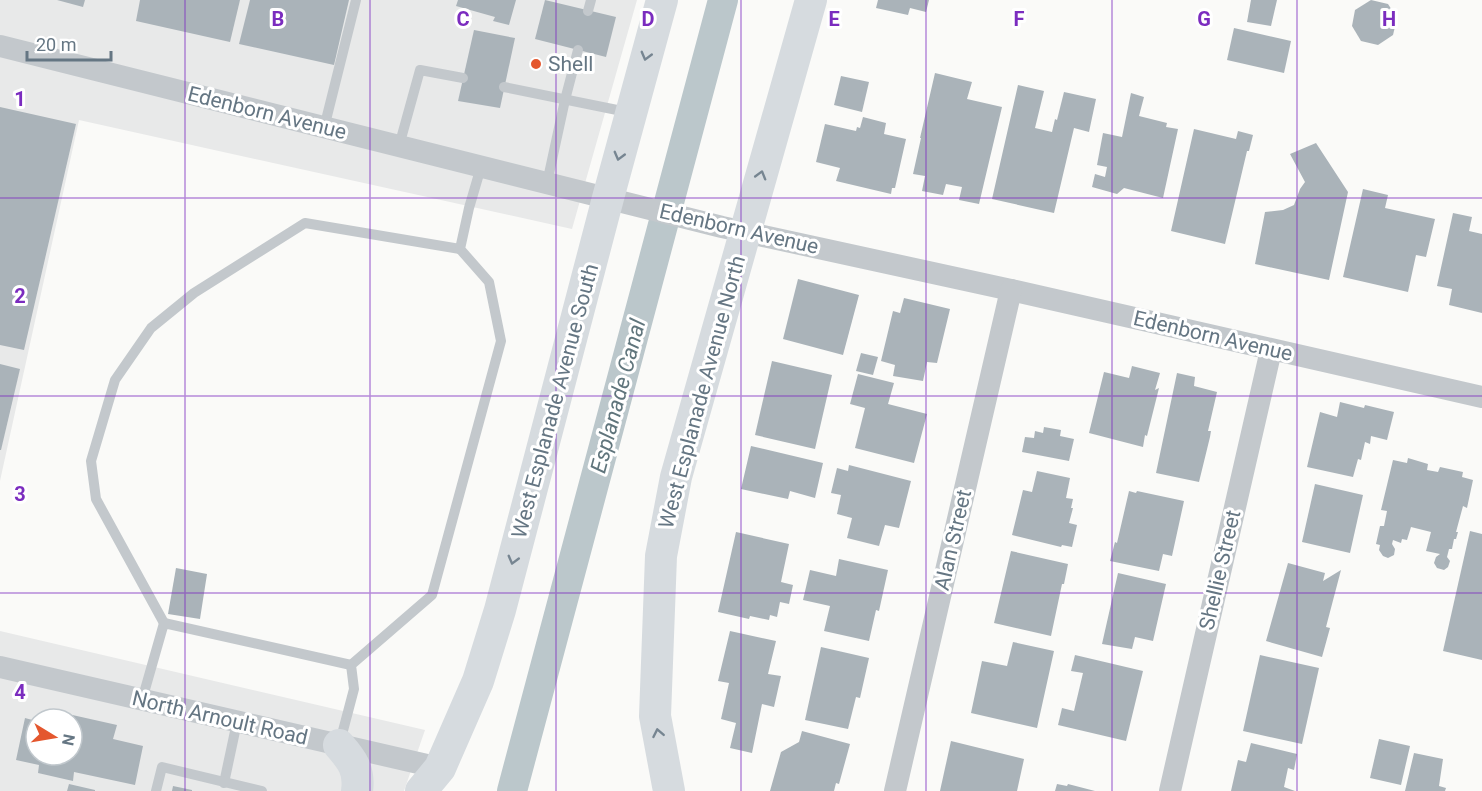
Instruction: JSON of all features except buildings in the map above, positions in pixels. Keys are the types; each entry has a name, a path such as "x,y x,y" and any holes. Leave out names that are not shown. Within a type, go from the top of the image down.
{"main road":[{"name":"West Esplanade Avenue South","path":"430,780 478,681 500,610 662,0"},
{"name":"West Esplanade Avenue North","path":"669,791 655,716 661,556 676,477 733,229 811,0"},
{"path":"339,745 352,761 358,782 357,791"}],"street":[{"name":"Edenborn Avenue","path":"0,46 733,229 1482,397"},
{"name":"Alan Street","path":"895,791 1011,290"},
{"name":"Shellie Street","path":"1170,791 1271,350"},
{"name":"North Arnoult Road","path":"0,667 339,745 430,780"}],"lane":[{"path":"324,128 356,0"},
{"path":"547,183 578,50"},
{"path":"399,146 420,70 463,78"},
{"path":"504,87 631,113"},
{"path":"460,249 481,167"},
{"path":"142,700 164,623 96,499 92,461 115,381 151,328 194,293 305,223 460,249 489,282 501,341 432,595 351,665"},
{"path":"164,623 351,665"},
{"path":"339,745 354,689 351,665"},
{"path":"224,783 237,722"},
{"path":"156,791 162,766 262,791"}],"shaded area":[{"path":"0,0 637,0 572,229 79,120 0,481"},
{"path":"0,631 425,730 404,791 0,791"}],"waterway":[{"name":"Esplanade Canal","path":"512,791 723,0"}],"place":[{"name":"Shell","path":"536,64"}]}
